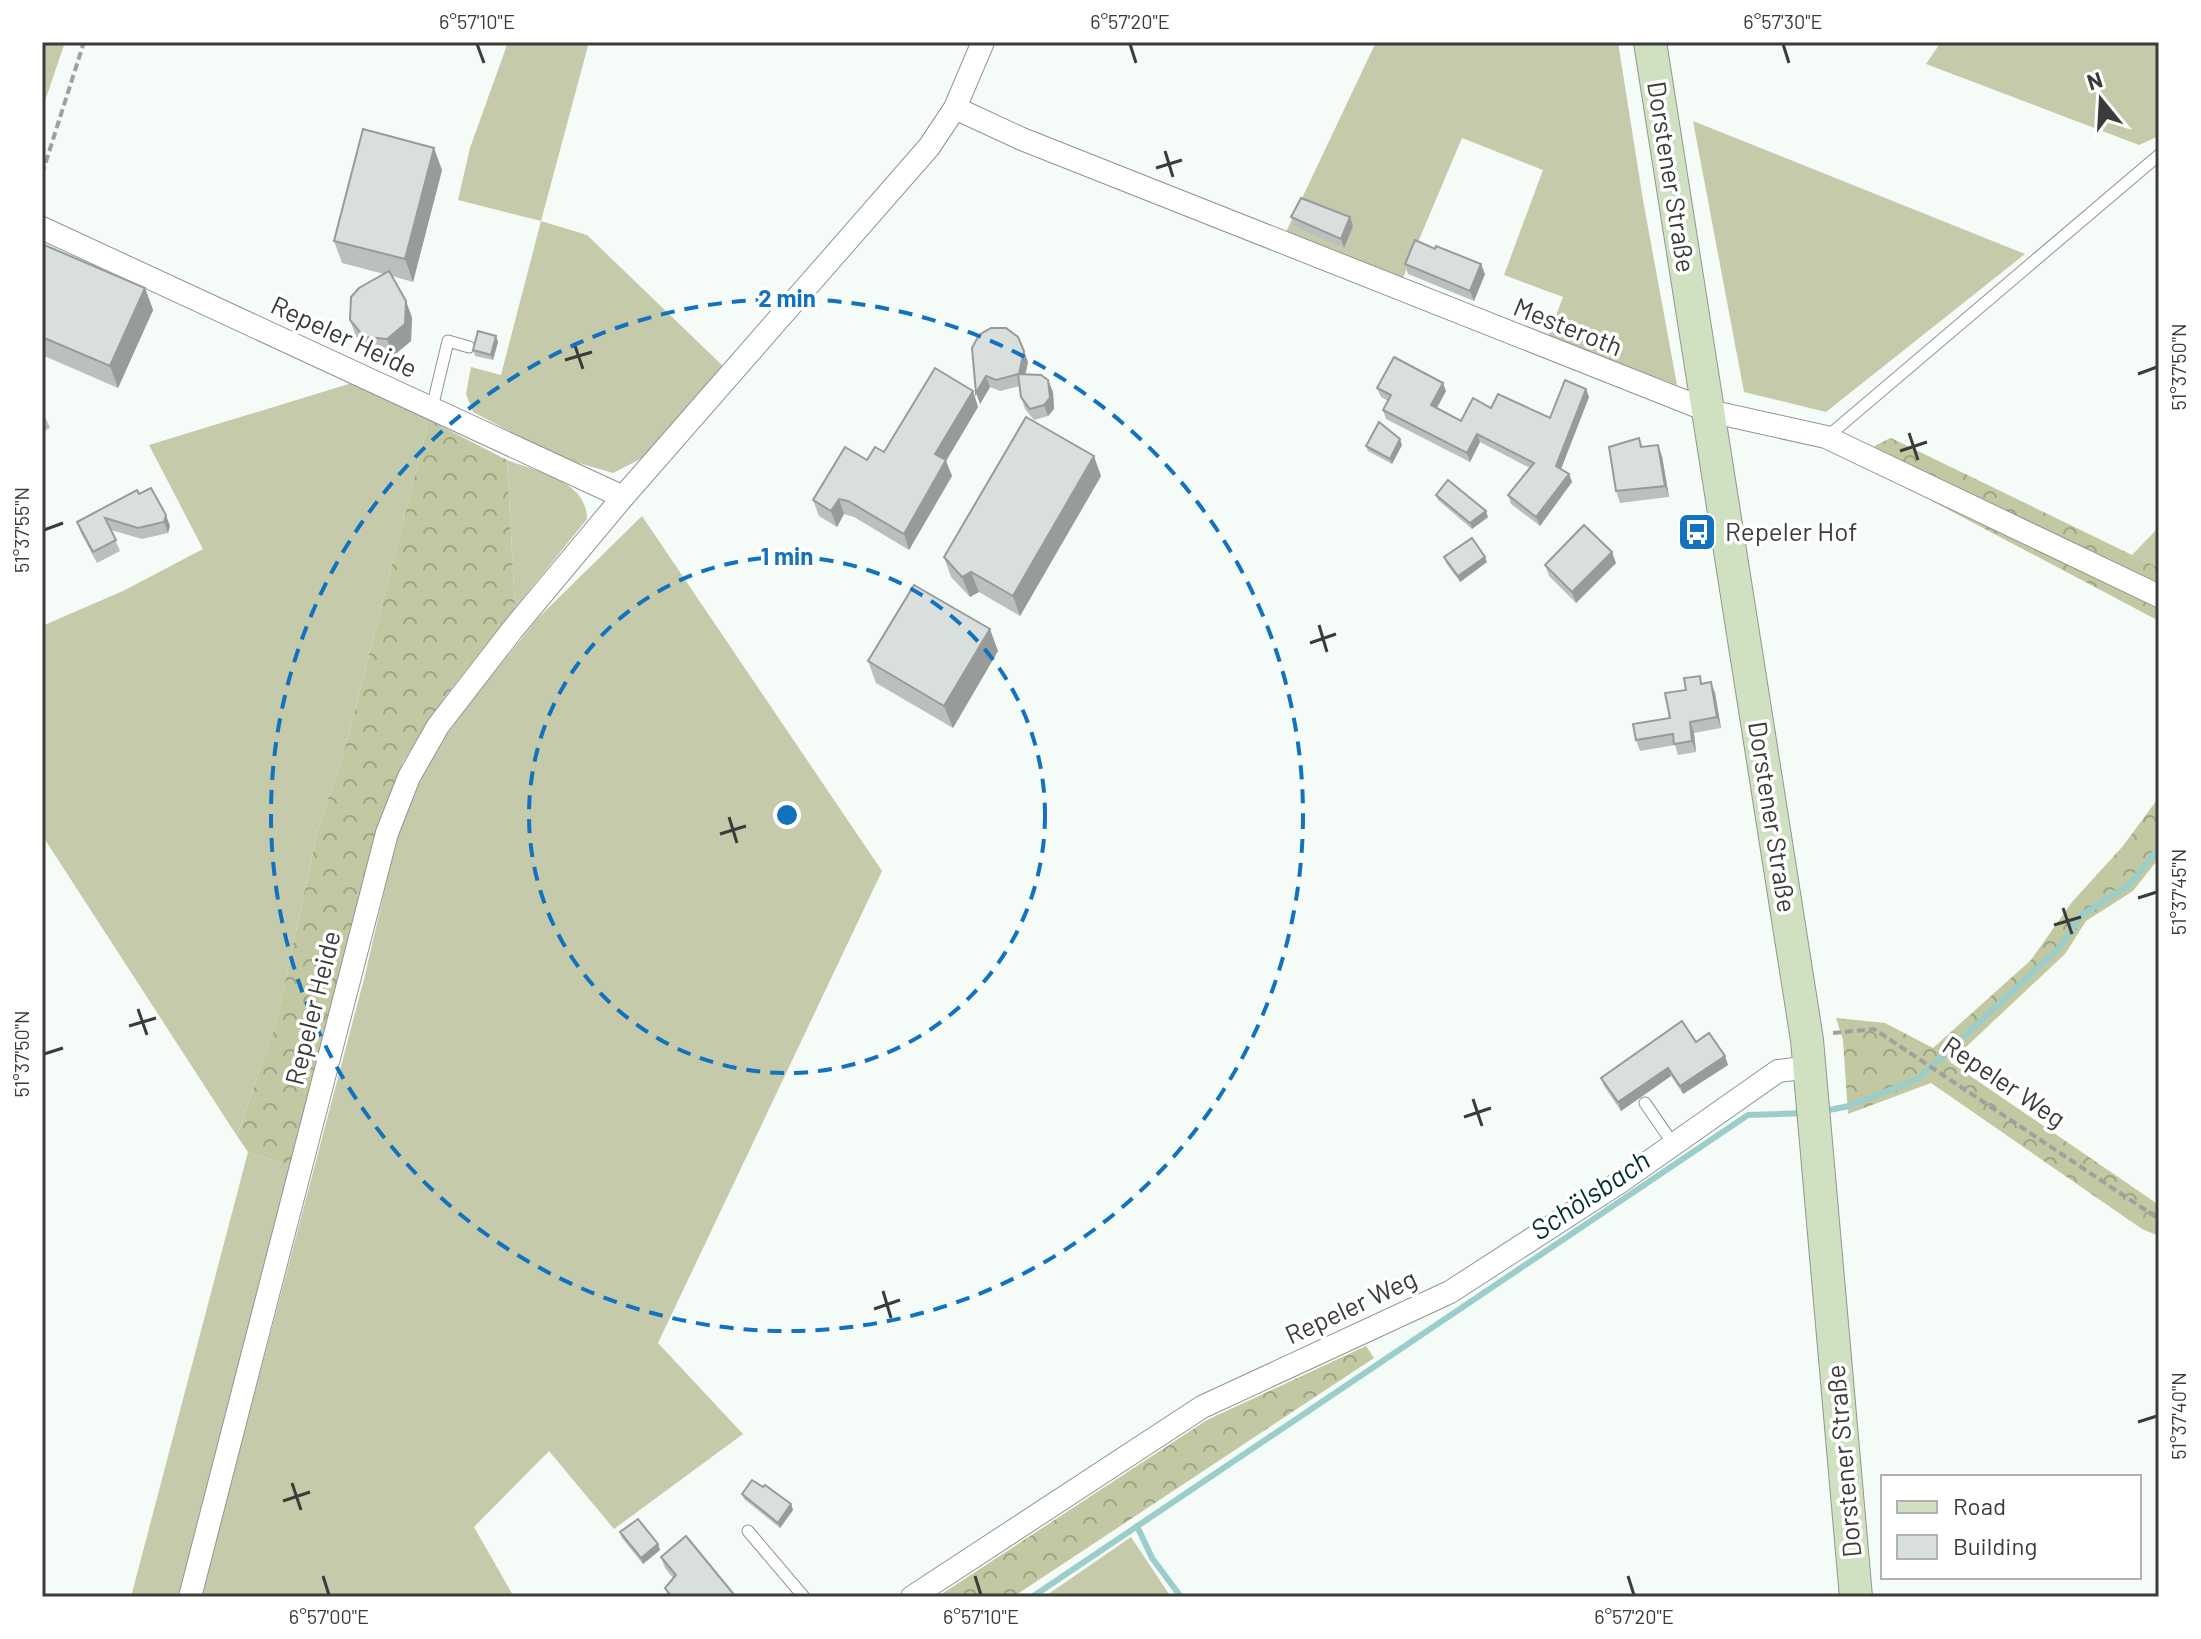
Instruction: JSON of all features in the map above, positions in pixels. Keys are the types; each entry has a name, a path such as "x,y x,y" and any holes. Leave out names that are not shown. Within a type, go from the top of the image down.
{"main road":[{"name":"Dorstener Straße","path":"1650,42 1810,1067 1856,1597"}],"street":[{"name":"Repeler Heide","path":"190,1597 387,833 403,791 438,726 623,497 929,147 955,108 983,42"},
{"name":"Mesteroth","path":"955,108 1022,139 1709,411 1826,437 2159,596"},
{"name":"Repeler Heide","path":"42,228 623,497"},
{"name":"Repeler Weg","path":"912,1597 1202,1407 1450,1292 1674,1145 1778,1071 1810,1067"}],"lane":[{"path":"1826,437 2159,155"},
{"path":"432,408 448,341 469,347"},
{"path":"1645,1103 1674,1145"},
{"path":"748,1531 804,1597"}],"path":[{"path":"42,174 84,42"},
{"name":"Repeler Weg","path":"1810,1067 1842,1031 1874,1029 2159,1219"}],"green space":[{"path":"42,42 65,42 42,110"},
{"path":"508,42 589,42 541,221 458,200 470,148"},
{"path":"1376,42 1618,42 1677,385 1548,337 1563,297 1504,275 1543,170 1462,138 1402,280 1286,232"},
{"path":"1941,42 2159,42 2159,136 2139,145 1926,64"},
{"path":"1693,121 2025,254 1826,412 1744,392"},
{"path":"541,221 587,235 726,369 650,454 613,473 558,457 473,412 466,394 471,367 501,375"},
{"path":"355,382 429,420 347,741 318,829 276,1023 237,1136 42,835 42,626 123,591 203,549 149,445"},
{"path":"429,420 507,460 515,608 445,697 403,762 376,836 296,1167 248,1152 237,1136 276,1023 318,829 347,741"},
{"path":"1891,438 2159,568 2159,621 1934,502 1874,446"},
{"path":"507,460 545,473 569,486 585,506 587,519 515,608"},
{"path":"642,516 882,871 658,1343 743,1434 614,1529 549,1451 474,1527 514,1597 201,1597 365,975 397,836 432,754 466,708 538,618"},
{"path":"2159,527 2159,568 2132,555"},
{"path":"2159,797 2159,858 2133,891 2086,921 2065,954 1950,1062 2159,1205 2159,1236 2142,1229 1931,1083 1848,1114 1843,1040 1836,1018 1885,1023 1933,1048 2031,960 2072,902 2123,846"},
{"path":"248,1152 296,1167 182,1597 131,1597"},
{"path":"1366,1346 1374,1358 1013,1597 937,1597 1207,1420"},
{"path":"1131,1537 1171,1597 1044,1597"}],"building":[{"path":"363,129 434,148 405,259 334,241"},
{"path":"1301,198 1350,217 1341,239 1291,217"},
{"path":"1415,240 1481,264 1470,291 1405,264"},
{"path":"42,244 145,288 110,366 42,337"},
{"path":"389,271 406,301 405,324 387,339 364,337 350,320 351,297 359,288"},
{"path":"991,328 1006,328 1018,337 1024,351 1019,374 996,380 986,376 976,393 972,348 979,335"},
{"path":"478,331 496,336 491,355 473,350"},
{"path":"1394,357 1443,383 1431,405 1461,421 1473,398 1491,408 1498,394 1550,418 1565,380 1586,389 1556,466 1569,474 1536,517 1508,495 1534,463 1477,434 1467,453 1383,410 1391,395 1377,388"},
{"path":"935,368 973,391 935,454 946,460 904,534 848,501 839,499 831,511 813,500 845,447 867,460 875,447 884,452"},
{"path":"1018,374 1041,375 1048,380 1050,398 1044,405 1030,409 1021,397"},
{"path":"1026,417 1094,456 1013,596 971,572 962,577 944,557"},
{"path":"1379,422 1400,439 1390,459 1366,446"},
{"path":"1639,438 1641,447 1658,445 1665,486 1616,491 1609,447"},
{"path":"1448,480 1486,511 1470,523 1436,495"},
{"path":"151,488 166,515 164,522 138,528 105,518 116,540 93,552 77,522 137,490 139,494"},
{"path":"1584,525 1612,552 1572,592 1545,565"},
{"path":"1472,538 1485,557 1458,576 1444,557"},
{"path":"914,585 990,629 944,706 868,661"},
{"path":"1700,676 1701,684 1711,682 1717,717 1690,722 1692,741 1674,744 1673,734 1636,740 1633,724 1670,718 1665,693 1686,690 1684,678"},
{"path":"1682,1021 1696,1042 1709,1033 1725,1056 1680,1086 1668,1068 1618,1102 1601,1078"},
{"path":"752,1480 763,1487 765,1485 791,1504 778,1523 742,1494"},
{"path":"638,1519 658,1544 641,1558 620,1532"},
{"path":"686,1536 736,1597 672,1597 665,1588 676,1575 661,1557"}],"waterway":[{"name":"Schölsbach","path":"1824,1111 1849,1106 1918,1079 2060,947 2081,915 2129,885 2159,848"},
{"name":"Schölsbach","path":"1032,1597 1748,1115 1805,1113"},
{"path":"1137,1526 1152,1558 1181,1597"}],"place":[{"name":"Repeler Hof","path":"1697,532"}]}
